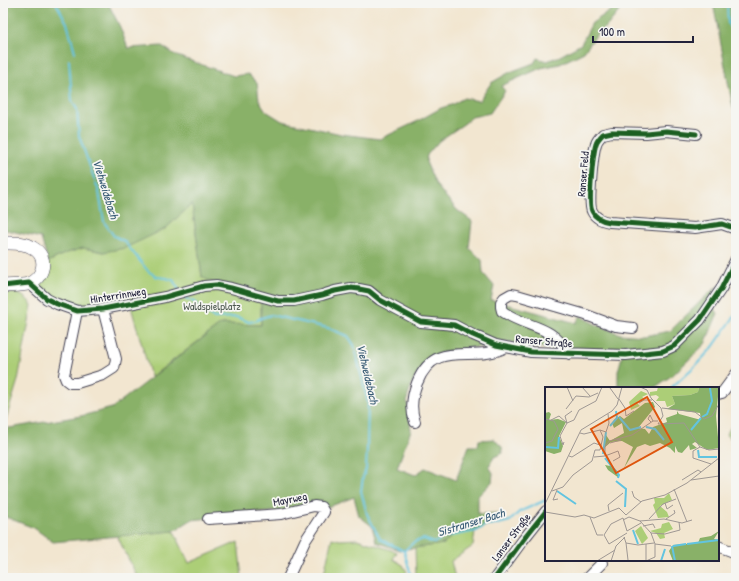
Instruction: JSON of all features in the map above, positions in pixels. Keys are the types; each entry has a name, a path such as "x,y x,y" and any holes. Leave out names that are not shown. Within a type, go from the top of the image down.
{"main road":[{"path":"3,243 27,245 38,252 42,257 44,265 36,278 29,283 3,286"}],"street":[{"name":"Ranser Feld","path":"696,134 666,131 646,133 612,132 603,134 596,143 594,152 590,200 592,211 601,220 610,222 694,228 722,224 736,229"},
{"name":"Ranser Straße","path":"216,285 237,289 278,301 294,301 343,290 359,289 369,291 380,300 422,322 454,325 473,335 506,347 531,352 626,355 657,352 670,349 674,346 698,323 718,296 736,259"},
{"name":"Hinterrinnweg","path":"29,283 47,299 56,304 77,311 103,309 165,298 204,286 216,285"},
{"path":"569,354 556,338 536,326 504,314 501,306 501,302 504,298 511,294 533,298 616,326 633,328"},
{"name":"Hinterrinnweg","path":"77,311 64,375 66,380 74,384 103,375 112,370 115,366 116,359 103,309"},
{"path":"415,422 412,404 414,392 424,371 434,360 442,356 492,353 506,347"},
{"path":"719,394 722,393 736,374"},
{"name":"Mayrweg","path":"208,519 281,514 314,506 321,507 324,512 305,541 288,578"},
{"name":"Lanser Straße","path":"496,578 545,512"},
{"path":"719,546 736,553"},
{"path":"587,578 602,563"}],"green space":[{"path":"3,3 108,3 120,27 128,48 162,46 177,56 234,76 248,74 257,83 259,100 266,111 282,121 341,134 380,139 464,98 479,101 491,83 510,72 534,63 537,58 547,61 560,56 581,44 592,23 622,3 626,3 607,26 597,34 584,52 560,64 541,68 501,86 505,91 490,113 472,117 439,141 427,155 426,162 436,185 457,210 472,221 469,248 482,260 483,273 494,286 491,300 576,323 580,316 597,325 620,334 644,336 670,331 718,286 708,302 718,313 705,344 674,374 655,387 618,387 618,371 623,353 574,353 510,342 439,353 422,367 412,383 407,399 411,430 397,468 415,475 425,468 456,480 469,446 478,446 479,440 494,439 502,447 503,453 494,457 489,466 493,473 492,482 478,496 478,514 498,513 494,522 475,531 453,535 444,544 399,550 376,542 372,526 359,516 354,497 331,506 191,520 174,531 53,542 34,528 3,516 3,429 81,416 112,408 221,324 261,325 261,300 216,285 202,277 192,204 165,229 125,248 104,252 83,248 64,254 48,262 41,238 7,230 3,231"},
{"path":"713,3 736,3 736,114 733,108"},
{"name":"Waldspielplatz","path":"192,204 202,277 261,300 261,325 221,324 151,377 131,307 183,297 184,295 90,311 47,296 37,284 48,262 64,254 83,248 104,252 165,229"},
{"path":"3,293 19,294 26,298 32,305 18,380 3,429"},
{"path":"736,418 736,442 726,435"},
{"path":"174,531 189,563 238,542 242,578 138,578 117,536"},
{"path":"475,531 473,546 451,561 455,578 416,578 415,547 444,544 453,535"},
{"path":"332,538 340,540 357,539 397,552 393,559 403,565 407,572 401,578 323,578"}],"waterway":[{"name":"Viehweidebach","path":"56,3 67,23 75,52"},
{"name":"Sistranser Bach","path":"727,3 728,23 736,42"},
{"name":"Viehweidebach","path":"69,60 72,101 77,109 79,136 99,192 104,222 114,236 124,241 148,271 157,277 173,280 179,290"},
{"name":"Viehweidebach","path":"183,296 194,302 214,318 237,317 249,322 271,315 328,328 348,336 354,345 368,403 366,469 361,491 367,514 380,539 404,551"},
{"name":"Sistranser Bach","path":"672,387 713,347 736,314"},
{"name":"Sistranser Bach","path":"412,578 404,551 414,542 424,539 434,543 444,537 477,531 486,525 510,521 519,512 545,500"}],"cycle path":[{"path":"696,134 666,131 646,133 612,132 603,134 596,143 595,149 591,178 592,211 595,216 610,222 695,228 722,224 736,229"},
{"path":"3,286 29,283 47,299 77,311 103,309 165,297 204,286 216,285 231,288 278,301 294,301 351,288 369,291 380,300 421,322 454,325 496,345 531,352 626,355 663,351 674,346 700,320 721,289 736,259"},
{"path":"495,578 545,512"}]}
